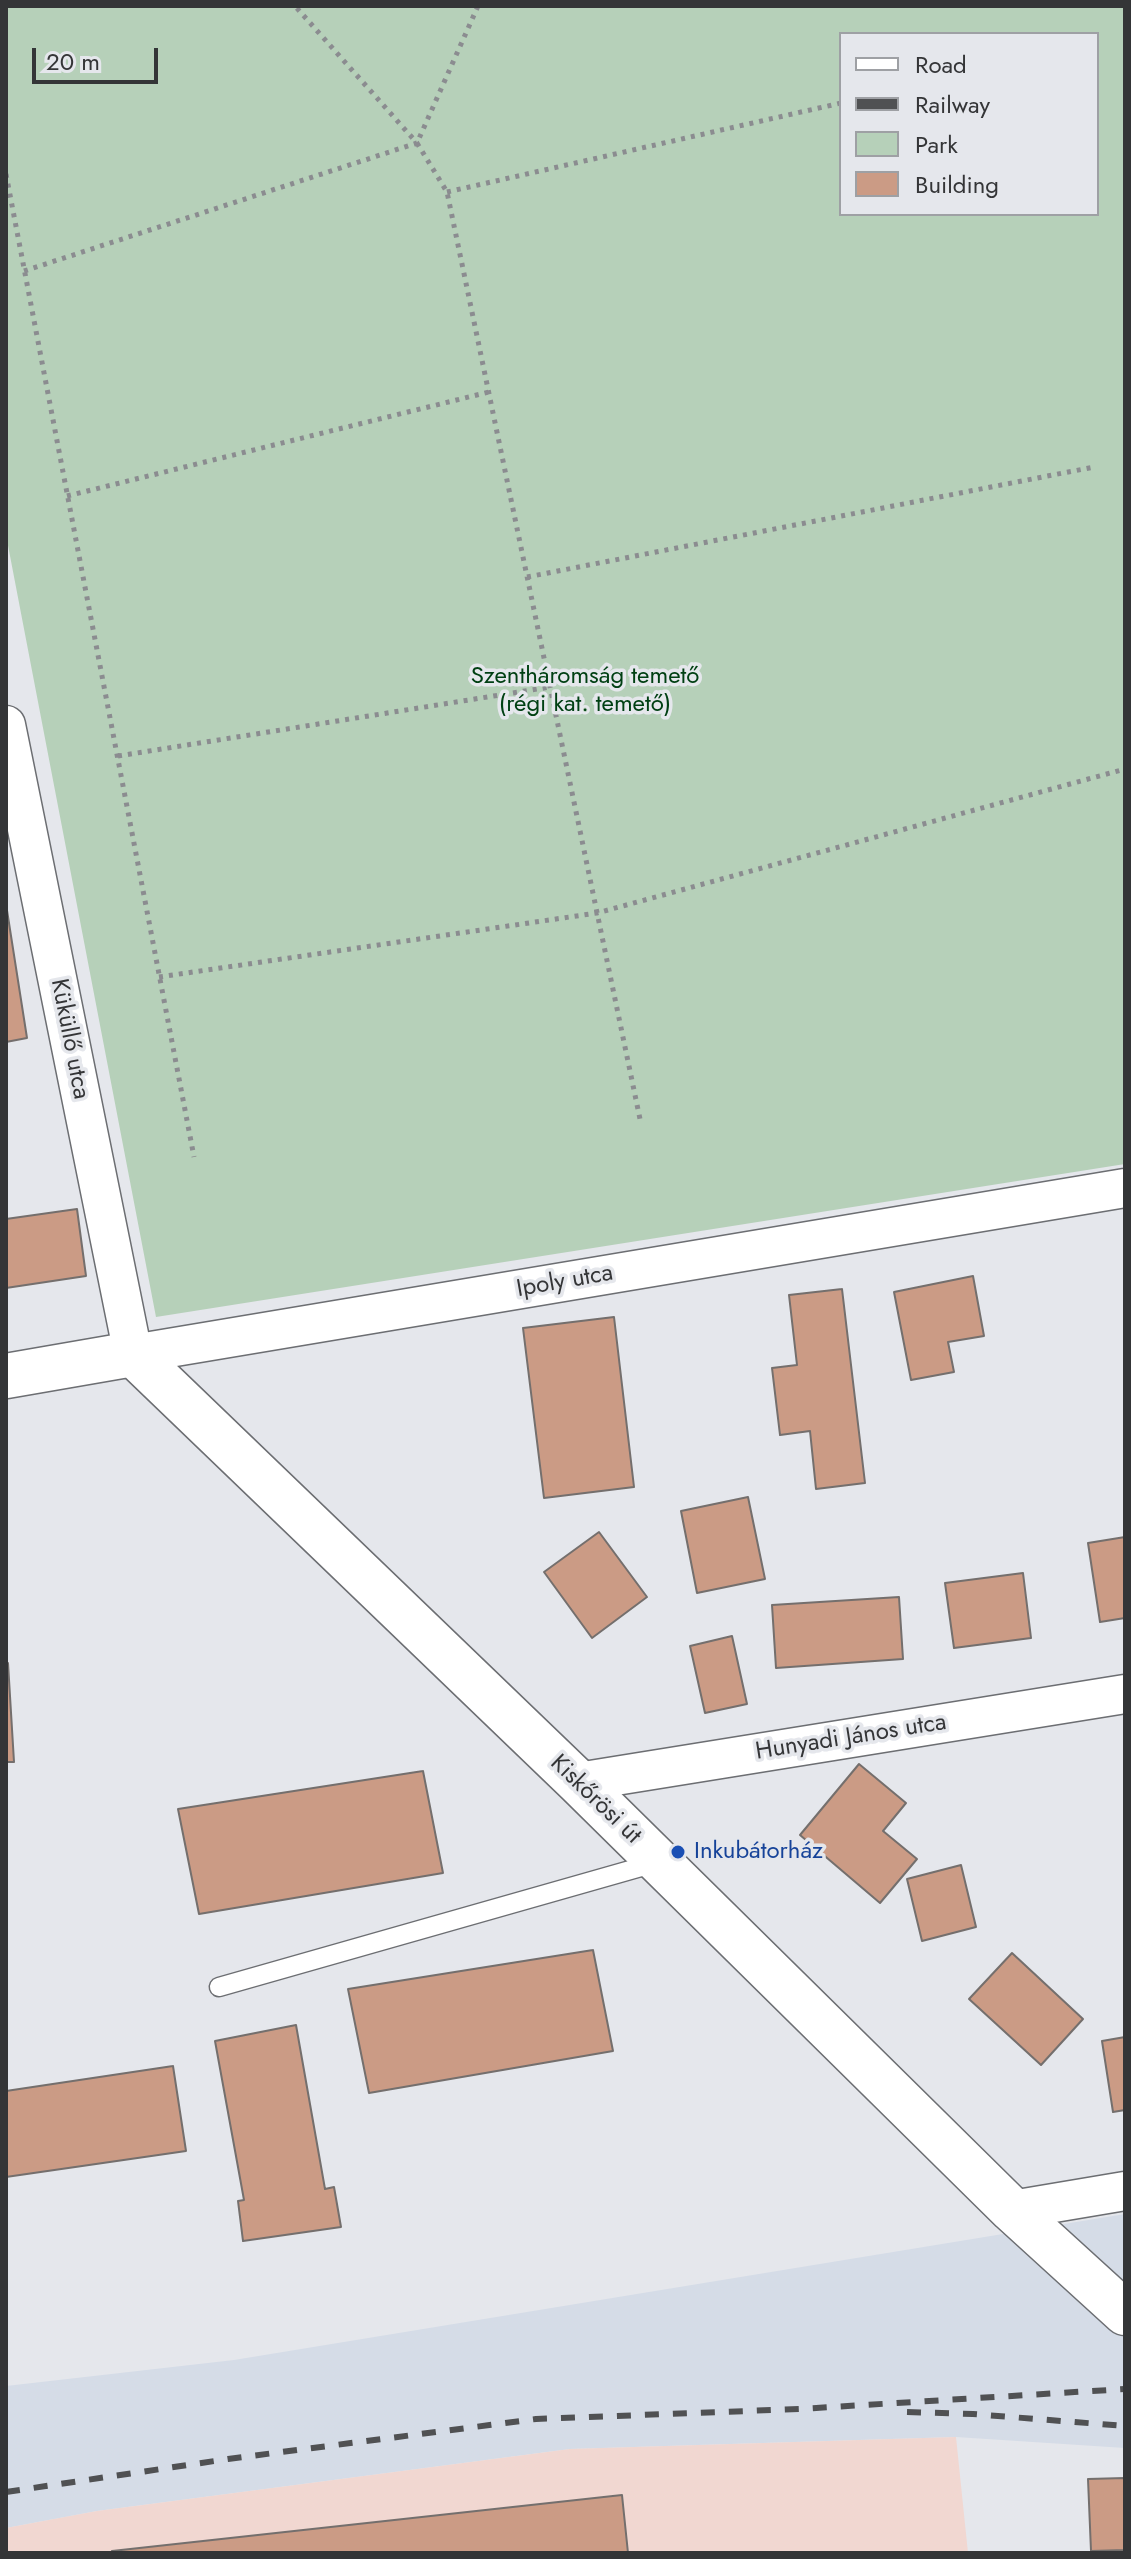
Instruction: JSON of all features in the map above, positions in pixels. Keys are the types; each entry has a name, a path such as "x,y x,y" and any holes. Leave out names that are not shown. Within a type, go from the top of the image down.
{"street":[{"name":"Küküllő utca","path":"6,725 133,1354"},
{"name":"Ipoly utca","path":"6,1376 1125,1188"},
{"name":"Kiskőrösi út","path":"133,1354 578,1782 1012,2210 1125,2313"},
{"name":"Hunyadi János utca","path":"578,1782 1125,1694"},
{"path":"1012,2210 1125,2191"}],"lane":[{"path":"219,1987 659,1862"}],"path":[{"path":"295,6 417,143 447,192 640,1119"},
{"path":"24,271 417,143 478,6"},
{"path":"447,192 839,103"},
{"path":"6,174 194,1157"},
{"path":"67,496 489,392"},
{"path":"527,577 1094,467"},
{"path":"118,756 550,687"},
{"path":"159,977 597,913 1125,769"}],"shaded area":[{"path":"1125,2214 1125,2448 956,2437 570,2449 97,2511 6,2528 6,2386 234,2360"},
{"path":"956,2437 968,2553 6,2553 6,2528 97,2511 570,2449"}],"green space":[{"name":"Szentháromság temető (régi kat. temető)","path":"6,6 1125,6 1125,1164 156,1317 6,535"}],"building":[{"path":"6,904 27,1038 6,1042"},
{"path":"77,1209 86,1276 6,1288 6,1219"},
{"path":"973,1276 984,1336 948,1342 954,1372 911,1380 894,1292"},
{"path":"842,1289 865,1483 816,1489 810,1431 780,1435 772,1368 797,1365 789,1295"},
{"path":"614,1317 634,1487 544,1498 523,1328"},
{"path":"748,1497 765,1579 697,1593 681,1511"},
{"path":"599,1532 647,1597 592,1638 544,1572"},
{"path":"1125,1537 1125,1618 1100,1622 1088,1543"},
{"path":"1023,1573 1031,1638 954,1648 945,1583"},
{"path":"899,1597 903,1659 776,1668 772,1605"},
{"path":"732,1636 747,1704 705,1713 690,1646"},
{"path":"8,1663 14,1762 6,1762"},
{"path":"859,1764 906,1803 883,1831 917,1859 880,1903 800,1835"},
{"path":"423,1771 443,1873 199,1914 178,1809"},
{"path":"961,1865 976,1927 922,1941 907,1879"},
{"path":"593,1950 613,2051 369,2093 348,1989"},
{"path":"1012,1953 1083,2019 1041,2065 969,1999"},
{"path":"296,2025 325,2189 334,2187 341,2227 243,2241 238,2201 244,2200 215,2041"},
{"path":"1125,2037 1125,2110 1113,2112 1102,2041"},
{"path":"173,2066 186,2151 6,2177 6,2091"},
{"path":"1125,2478 1125,2550 1091,2551 1088,2479"},
{"path":"622,2495 628,2553 112,2551"}],"railway":[{"path":"6,2492 536,2419 799,2409 1125,2389"},
{"path":"907,2412 1125,2426"}],"place":[{"name":"Inkubátorház","path":"678,1852"}]}
